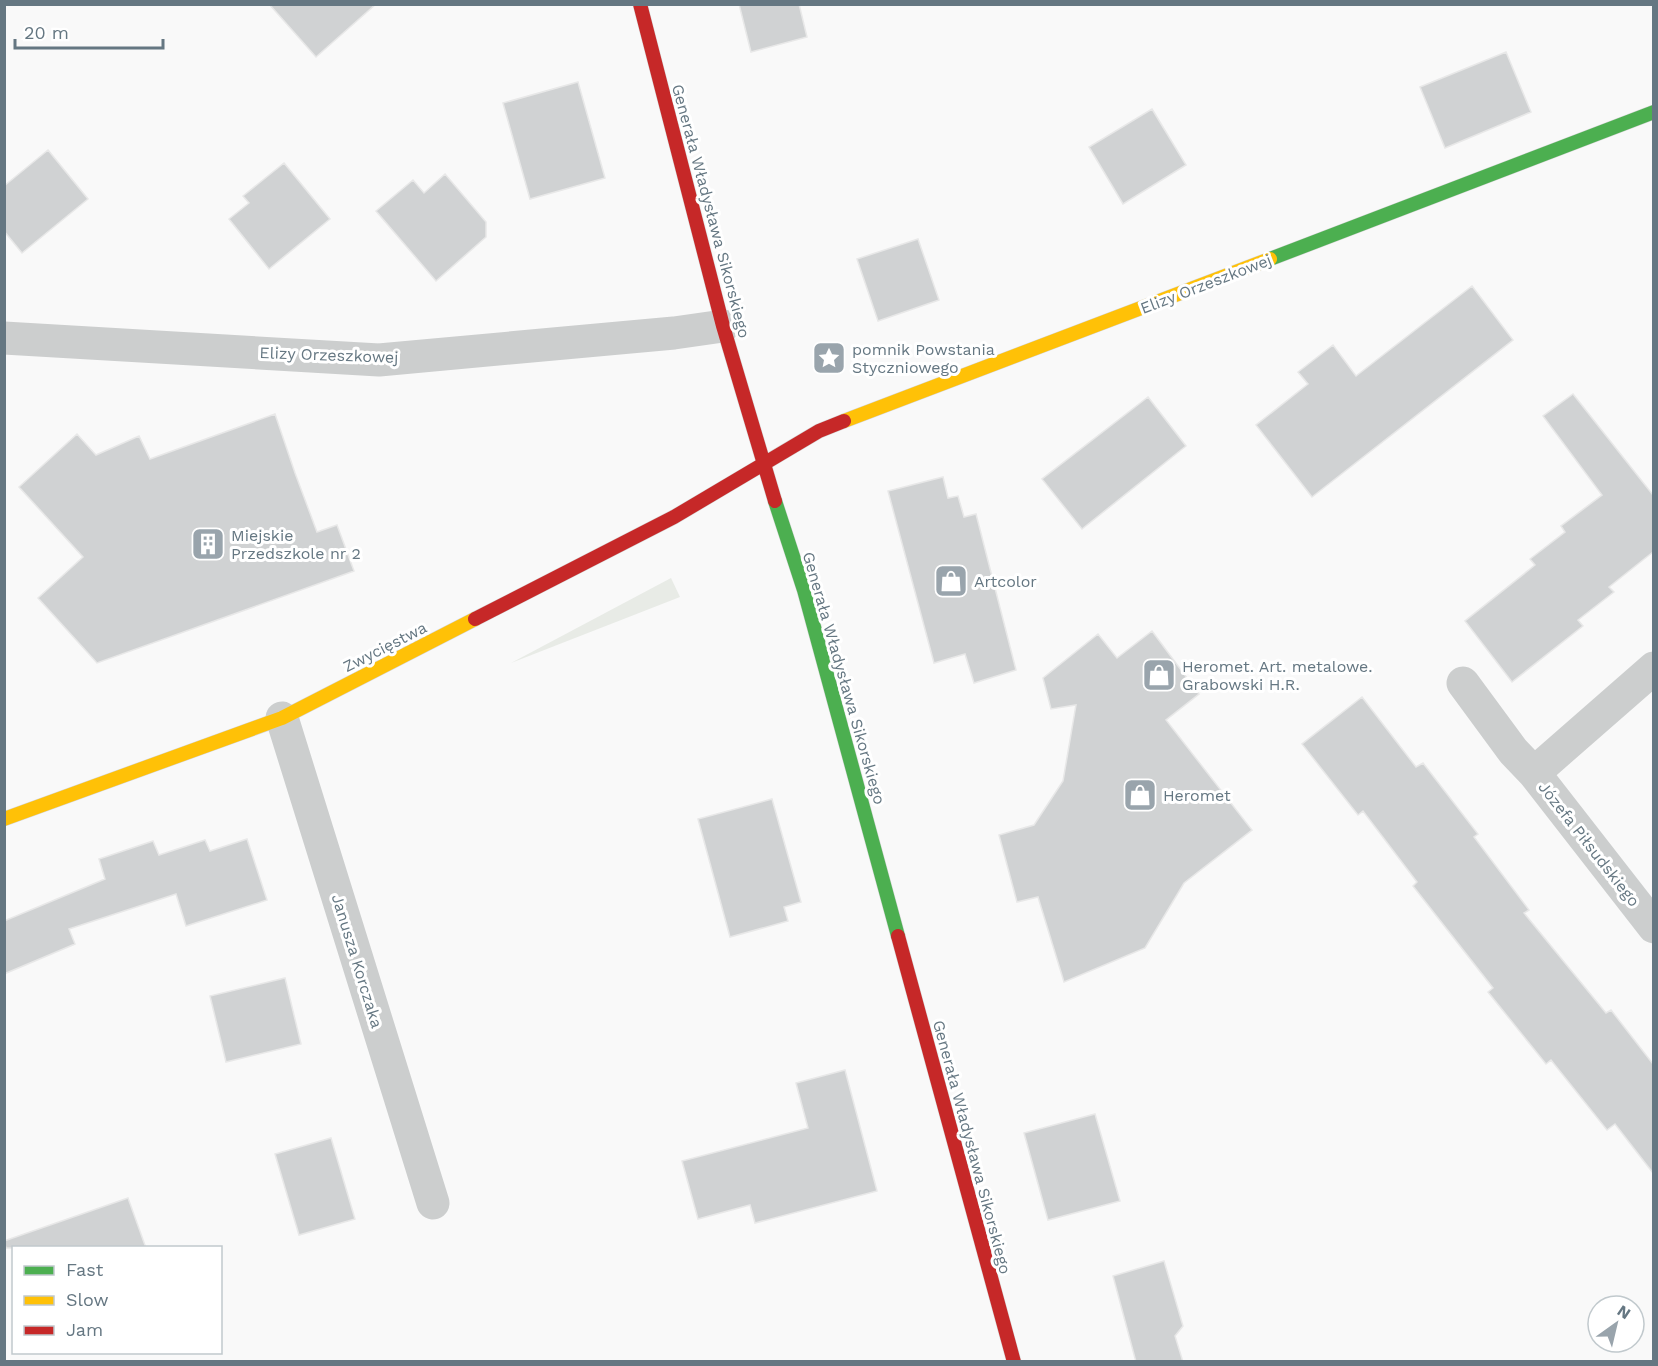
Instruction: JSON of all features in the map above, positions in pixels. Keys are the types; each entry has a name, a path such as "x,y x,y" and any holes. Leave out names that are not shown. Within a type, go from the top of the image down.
{"street":[{"name":"Generała Władysława Sikorskiego","path":"640,4 723,326 763,466 804,590 1014,1362"},
{"name":"Elizy Orzeszkowej","path":"763,466 819,432 1653,112"},
{"name":"Elizy Orzeszkowej","path":"4,338 379,360 674,333 723,326"},
{"name":"Zwycięstwa","path":"4,819 282,718 674,517 763,466"},
{"name":"Józefa Piłsudskiego","path":"1653,668 1534,773 1653,927"},
{"path":"1463,683 1513,751 1534,773"},
{"name":"Janusza Korczaka","path":"282,718 433,1203"}],"shaded area":[{"path":"671,578 680,597 511,663"}],"building":[{"path":"269,4 376,4 316,57"},
{"path":"739,4 799,4 807,37 751,52"},
{"path":"1506,52 1531,112 1445,148 1420,87"},
{"path":"578,82 605,178 530,199 503,103"},
{"path":"1152,109 1186,165 1123,204 1089,147"},
{"path":"48,150 88,199 22,253 4,231 4,186"},
{"path":"284,163 330,219 269,269 229,219 249,203 243,196"},
{"path":"445,174 486,222 486,237 436,281 376,211 413,180 424,193"},
{"path":"918,239 939,300 878,321 857,259"},
{"path":"1472,286 1513,340 1312,497 1256,425 1308,384 1298,372 1333,345 1356,376"},
{"path":"1573,394 1653,495 1653,552 1609,587 1614,592 1578,620 1583,626 1512,682 1465,621 1535,565 1530,559 1565,532 1561,526 1602,495 1543,416"},
{"path":"1148,397 1186,446 1082,529 1042,479"},
{"name":"Miejskie Przedszkole nr 2","path":"275,414 317,532 337,525 354,571 97,663 38,598 83,557 19,487 77,434 96,455 139,436 150,459"},
{"name":"Artcolor","path":"943,477 948,498 958,496 964,517 976,514 1016,670 974,683 965,654 934,663 888,491"},
{"name":"Heromet","path":"1152,631 1199,694 1166,720 1252,830 1184,883 1145,948 1064,982 1038,897 1017,902 999,835 1034,825 1063,781 1076,705 1051,709 1043,678 1098,634 1117,658"},
{"path":"1362,697 1416,767 1423,763 1478,834 1474,837 1529,910 1524,913 1606,1013 1611,1010 1653,1064 1653,1173 1615,1124 1607,1130 1551,1060 1546,1064 1488,992 1493,988 1413,886 1417,882 1363,811 1358,815 1302,744"},
{"path":"772,799 801,902 784,907 788,921 730,937 698,819"},
{"path":"247,839 267,900 186,926 176,894 69,929 75,944 4,974 4,921 105,879 99,859 153,841 159,855 205,840 210,851"},
{"path":"285,978 301,1044 226,1062 210,996"},
{"path":"845,1070 877,1191 755,1223 750,1205 698,1219 682,1161 808,1128 796,1083"},
{"path":"1095,1114 1120,1201 1048,1220 1024,1133"},
{"path":"331,1138 355,1219 299,1235 275,1154"},
{"path":"128,1198 145,1246 12,1246 12,1248 6,1248 4,1241"},
{"path":"1164,1261 1183,1326 1175,1336 1183,1362 1136,1362 1113,1276"}],"traffic: fast":[{"path":"1270,259 1654,112"},
{"path":"775,501 804,590 898,936"}],"traffic: slow":[{"path":"844,421 1270,259"},
{"path":"4,819 282,718 475,619"}],"traffic: jam":[{"path":"640,4 723,326 775,501"},
{"path":"475,619 674,517 819,431 844,421"},
{"path":"898,936 1014,1362"}],"place":[{"name":"pomnik Powstania Styczniowego","path":"829,358"},
{"name":"Miejskie Przedszkole nr 2","path":"208,544"},
{"name":"Artcolor","path":"951,581"},
{"name":"Heromet. Art. metalowe. Grabowski H.R.","path":"1159,675"},
{"name":"Heromet","path":"1140,795"}]}
